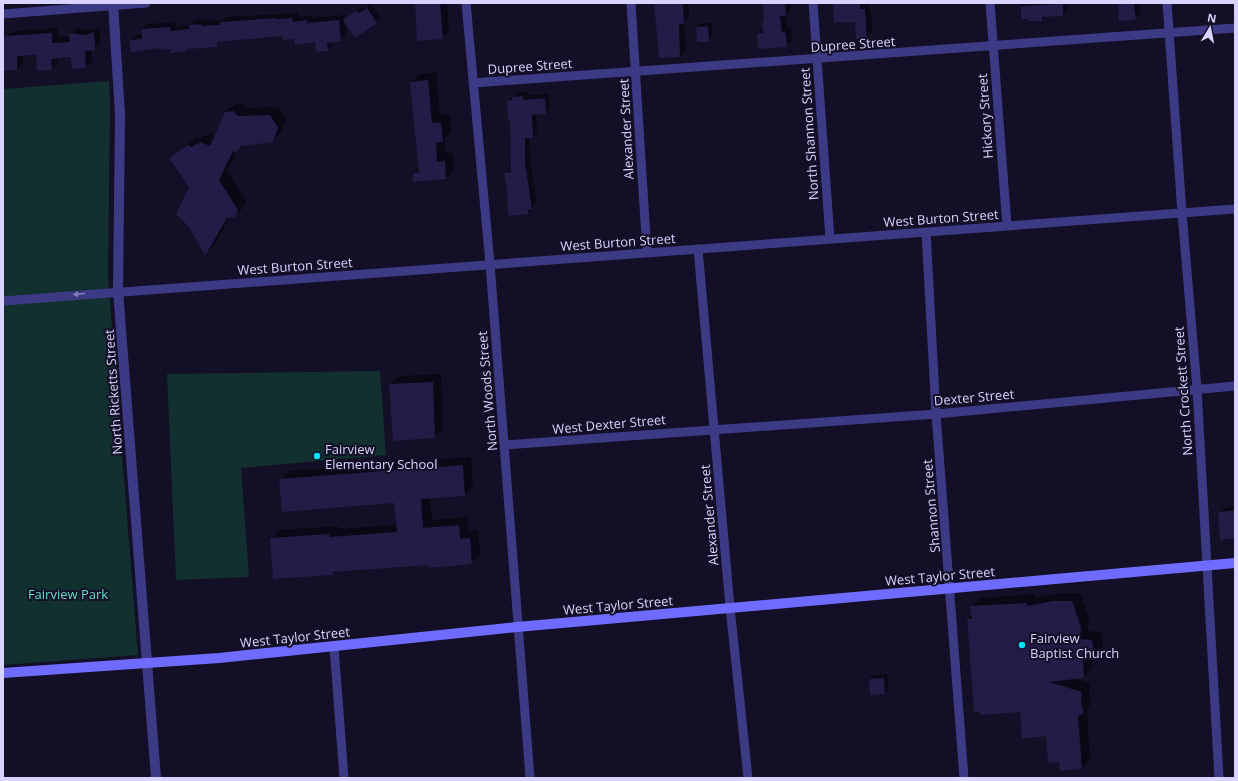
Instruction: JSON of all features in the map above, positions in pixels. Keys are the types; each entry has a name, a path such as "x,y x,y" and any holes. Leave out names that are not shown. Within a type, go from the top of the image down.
{"main road":[{"name":"West Taylor Street","path":"3,673 147,664 730,607 1235,563"}],"street":[{"path":"3,14 113,4 146,3"},
{"name":"North Woods Street","path":"466,3 490,264 530,778"},
{"name":"Alexander Street","path":"631,3 647,253"},
{"name":"North Shannon Street","path":"813,3 830,239"},
{"name":"Hickory Street","path":"990,3 1007,226"},
{"name":"North Crockett Street","path":"1167,3 1182,213 1197,389 1219,778"},
{"name":"North Ricketts Street","path":"113,4 120,114 118,291 156,778"},
{"name":"Dupree Street","path":"473,83 993,47 1235,28"},
{"name":"West Burton Street","path":"3,301 118,291 1235,209"},
{"name":"Shannon Street","path":"926,232 936,414 951,588 964,778"},
{"name":"Alexander Street","path":"698,249 730,607 748,778"},
{"name":"Dexter Street","path":"715,428 936,414 1235,386"},
{"name":"West Dexter Street","path":"504,445 715,428"},
{"path":"334,646 344,778"}],"green space":[{"name":"Fairview Park","path":"109,81 108,277 138,655 3,665 3,89"},
{"path":"380,371 386,455 241,468 249,577 176,580 167,374"}],"building":[{"path":"415,3 440,3 443,39 417,41"},
{"path":"654,3 683,4 684,24 679,24 680,57 659,58"},
{"path":"763,3 785,3 786,16 780,16 782,32 786,33 787,47 758,49 757,33 763,33"},
{"path":"833,3 860,3 860,9 865,9 867,38 856,39 855,22 834,23"},
{"path":"1118,3 1134,3 1136,20 1119,21"},
{"path":"1063,4 1063,16 1042,17 1042,21 1029,21 1029,19 1021,19 1021,6"},
{"path":"367,8 377,23 355,38 343,20 356,11 359,13"},
{"path":"292,18 293,22 307,20 307,23 339,20 341,41 327,43 328,51 316,52 315,42 295,45 294,39 283,40 282,36 217,42 217,47 187,49 187,51 170,53 170,49 161,50 160,48 131,52 129,40 142,39 141,29 170,27 170,31 189,29 189,25 220,25 220,22"},
{"path":"708,26 709,42 697,42 696,27"},
{"path":"94,32 95,50 85,51 86,68 72,69 71,57 51,59 52,70 37,71 36,55 17,56 17,70 3,71 3,43 5,36 52,33 52,43 70,42 69,33 85,35"},
{"path":"428,80 432,123 441,122 443,142 436,143 437,162 445,161 446,179 413,182 413,173 419,173 410,82"},
{"path":"523,96 523,100 545,98 546,114 532,115 533,138 525,138 525,162 532,209 528,210 528,214 511,216 508,214 507,189 504,173 511,172 510,120 508,120 507,101 512,100 512,97"},
{"path":"234,111 237,116 270,115 278,128 273,142 241,146 236,153 233,151 219,180 238,210 235,217 227,218 205,256 189,227 176,214 189,187 169,158 188,145 191,147 200,142 210,146 225,112"},
{"path":"433,382 435,438 393,441 389,384"},
{"path":"463,465 465,496 421,499 423,528 459,525 460,539 470,538 472,564 428,568 428,565 333,572 333,575 273,579 270,538 329,534 330,537 397,532 394,503 282,512 279,479"},
{"path":"1235,510 1235,538 1220,540 1218,512"},
{"path":"1054,601 1072,601 1081,628 1080,639 1092,640 1095,657 1083,659 1084,678 1049,682 1082,692 1081,703 1084,713 1078,716 1082,769 1060,771 1059,762 1048,763 1046,736 1022,739 1020,712 981,715 980,712 974,712 967,619 972,619 970,606 1026,603 1027,606"},
{"path":"884,678 885,694 870,695 869,679"}],"place":[{"name":"Fairview Elementary School","path":"317,456"},
{"name":"Fairview Baptist Church","path":"1022,645"}]}
